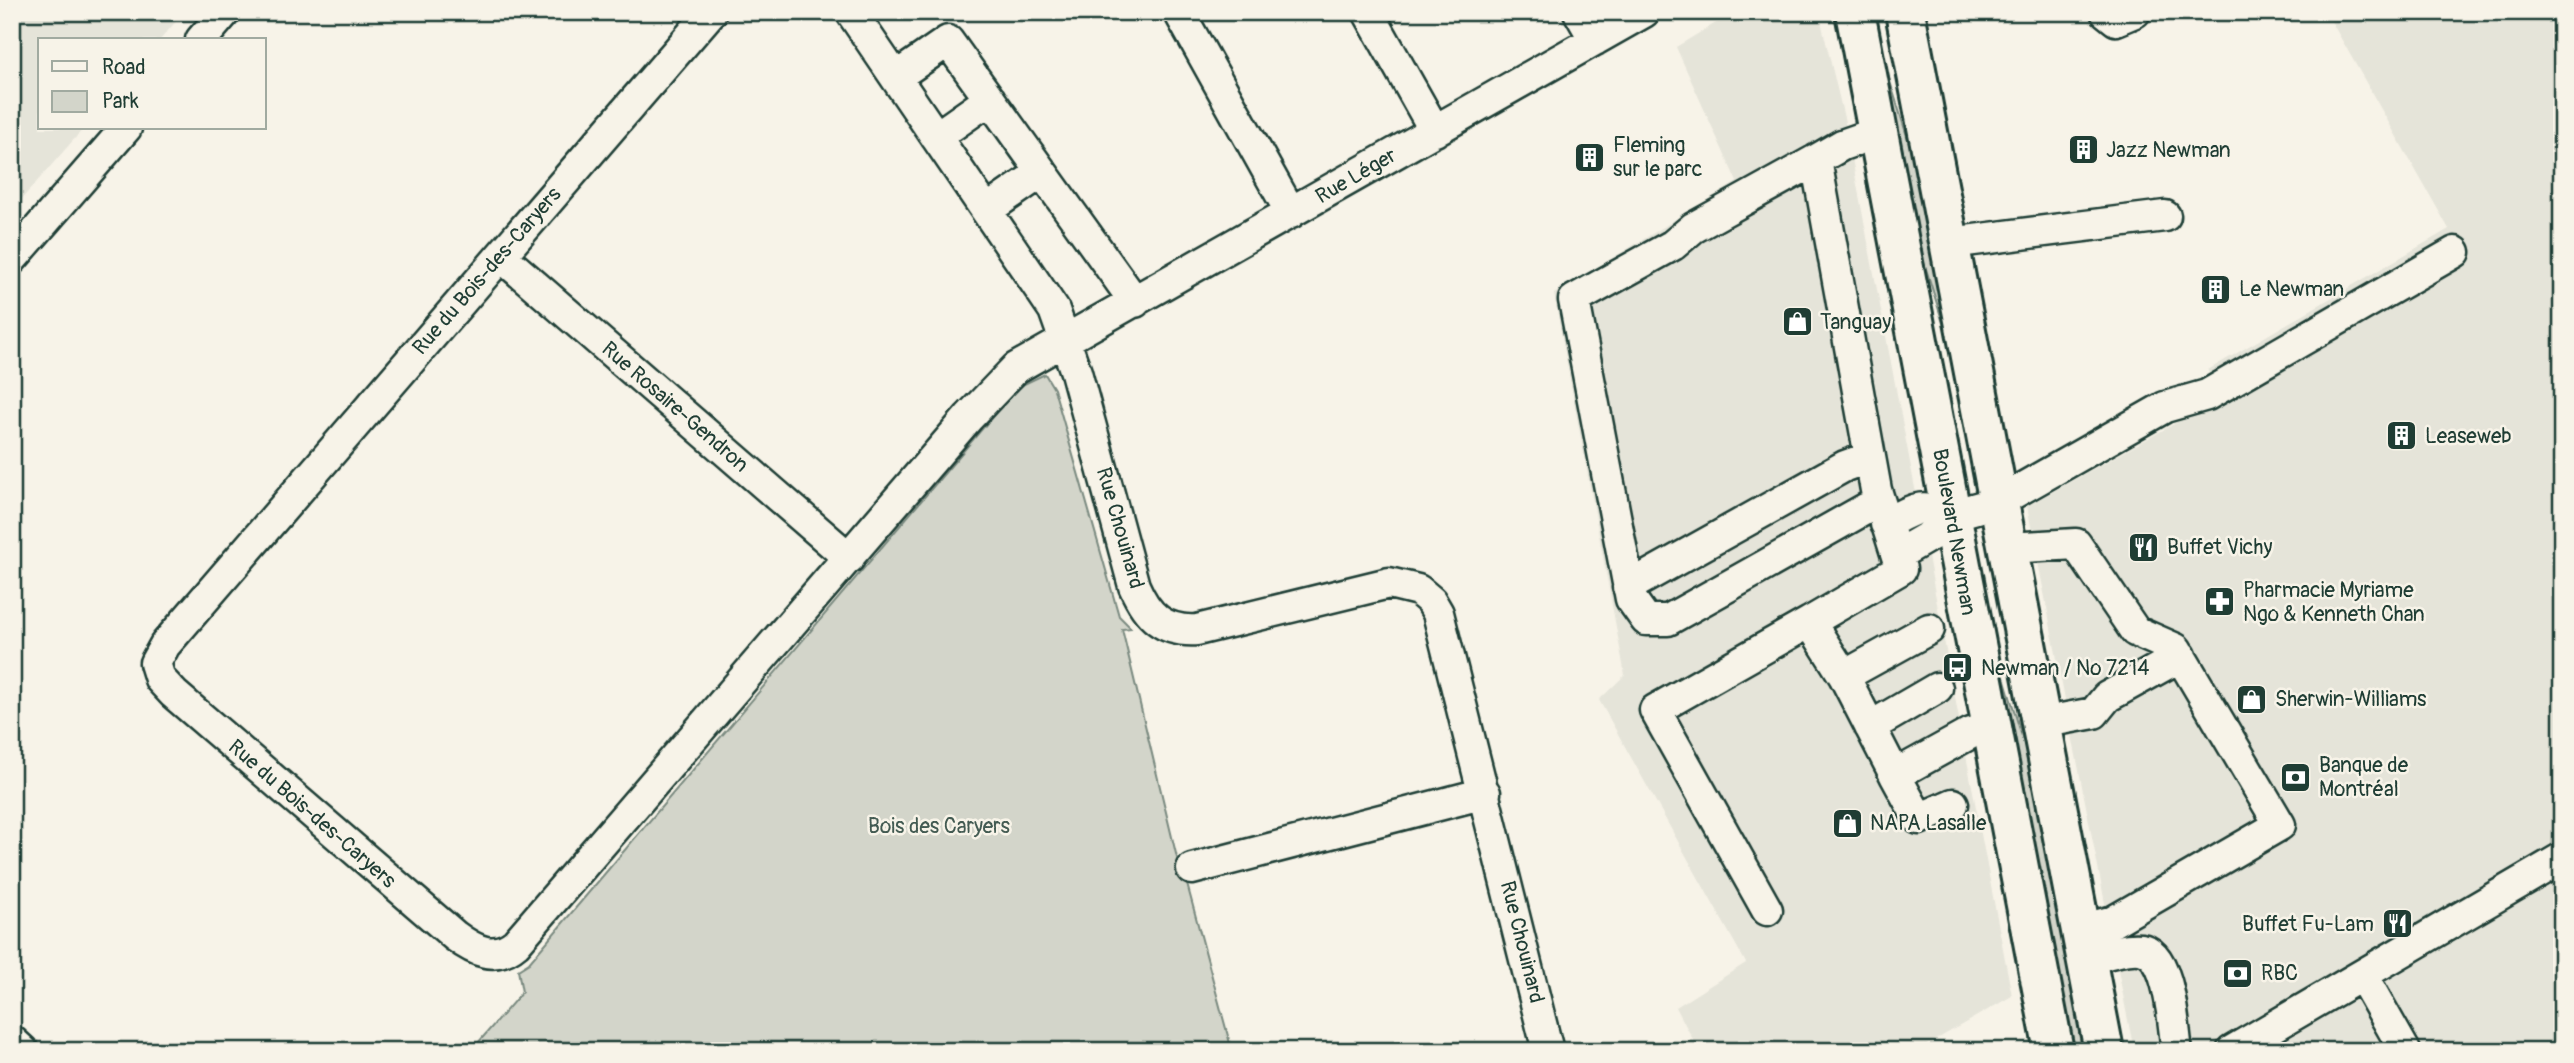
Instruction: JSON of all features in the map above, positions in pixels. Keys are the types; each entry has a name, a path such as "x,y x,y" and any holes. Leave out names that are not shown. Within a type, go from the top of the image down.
{"main road":[{"name":"Boulevard Newman","path":"1854,12 2054,1051"},
{"path":"1905,12 2104,1051"}],"street":[{"path":"203,38 225,12"},
{"name":"Rue du Bois-des-Caryers","path":"711,12 160,653 155,667 160,679 194,712 455,936 479,951 496,954 511,948 1004,379 1025,362 1066,340"},
{"name":"Rue Chouinard","path":"851,12 1054,310 1066,340 1134,586 1149,614 1170,628 1197,630 1380,584 1400,584 1418,590 1431,601 1438,613 1485,793 1548,1051"},
{"path":"1180,12 1291,213"},
{"path":"1368,12 1435,131"},
{"path":"1579,12 1595,40"},
{"name":"Rue Léger","path":"1066,340 1644,12"},
{"path":"2106,12 2116,20 2135,12"},
{"path":"895,77 948,41 1135,302"},
{"path":"936,137 990,99"},
{"path":"12,259 124,130"},
{"path":"1879,132 1842,145 1693,228 1673,245 1574,300 1628,587 1641,616 1653,622 1668,620 1867,508 1883,514 1928,507 1951,516"},
{"path":"1767,910 1656,710 1901,569 1883,514 1870,457 1816,160"},
{"path":"987,210 1042,172"},
{"path":"1950,243 2165,216"},
{"path":"1897,555 1933,534 1951,516 1998,502 2165,407 2207,395 2455,252"},
{"name":"Rue Rosaire-Gendron","path":"501,256 849,558"},
{"path":"1628,587 1854,462 1870,457"},
{"path":"1819,481 1883,514"},
{"path":"2006,548 2076,544 2135,631 2176,649 2280,825 2114,921 2083,945"},
{"path":"1810,622 1844,676 1919,819 1953,804"},
{"path":"1844,676 1929,629"},
{"path":"2040,723 2094,713 2107,697 2181,656"},
{"path":"1870,727 1937,688"},
{"path":"1895,775 1971,733 1991,727"},
{"path":"1192,869 1485,793"},
{"path":"2232,1051 2562,858"},
{"path":"2083,945 2137,949 2149,952 2156,958 2164,971 2176,1051"},
{"path":"2362,975 2406,1051"},
{"path":"12,1041 23,1051"}],"shaded area":[{"path":"12,12 184,12 162,38 38,38 38,130 82,130 12,210"},
{"path":"1734,12 1819,13 1845,122 2012,996 1916,1051 1699,1051 1676,1007 1746,963 1599,700 1625,675 1554,294 1737,182 1676,47"},
{"path":"2326,12 2562,12 2562,1051 2134,1051 2027,506 2224,396 2208,370 2449,229"}],"green space":[{"path":"1885,72 1917,168 1947,325 1944,326 1914,231"},
{"name":"Bois des Caryers","path":"1045,374 1054,389 1119,616 1131,628 1122,629 1177,858 1187,884 1232,1051 471,1051 522,992 518,970 529,963 1010,396 1024,384"},
{"path":"1998,667 2001,667 2029,760 2086,1051 2075,1051 2070,1037"}],"place":[{"name":"Jazz Newman","path":"2083,150"},
{"name":"Fleming sur le parc","path":"1590,157"},
{"name":"Le Newman","path":"2216,289"},
{"name":"Tanguay","path":"1797,322"},
{"name":"Leaseweb","path":"2402,436"},
{"name":"Buffet Vichy","path":"2144,547"},
{"name":"Pharmacie Myriame Ngo & Kenneth Chan","path":"2220,602"},
{"name":"Newman / No 7214","path":"1958,668"},
{"name":"Sherwin-Williams","path":"2252,699"},
{"name":"Banque de Montréal","path":"2296,777"},
{"name":"NAPA Lasalle","path":"1847,823"},
{"name":"Buffet Fu-Lam","path":"2397,924"},
{"name":"RBC","path":"2238,973"}]}
